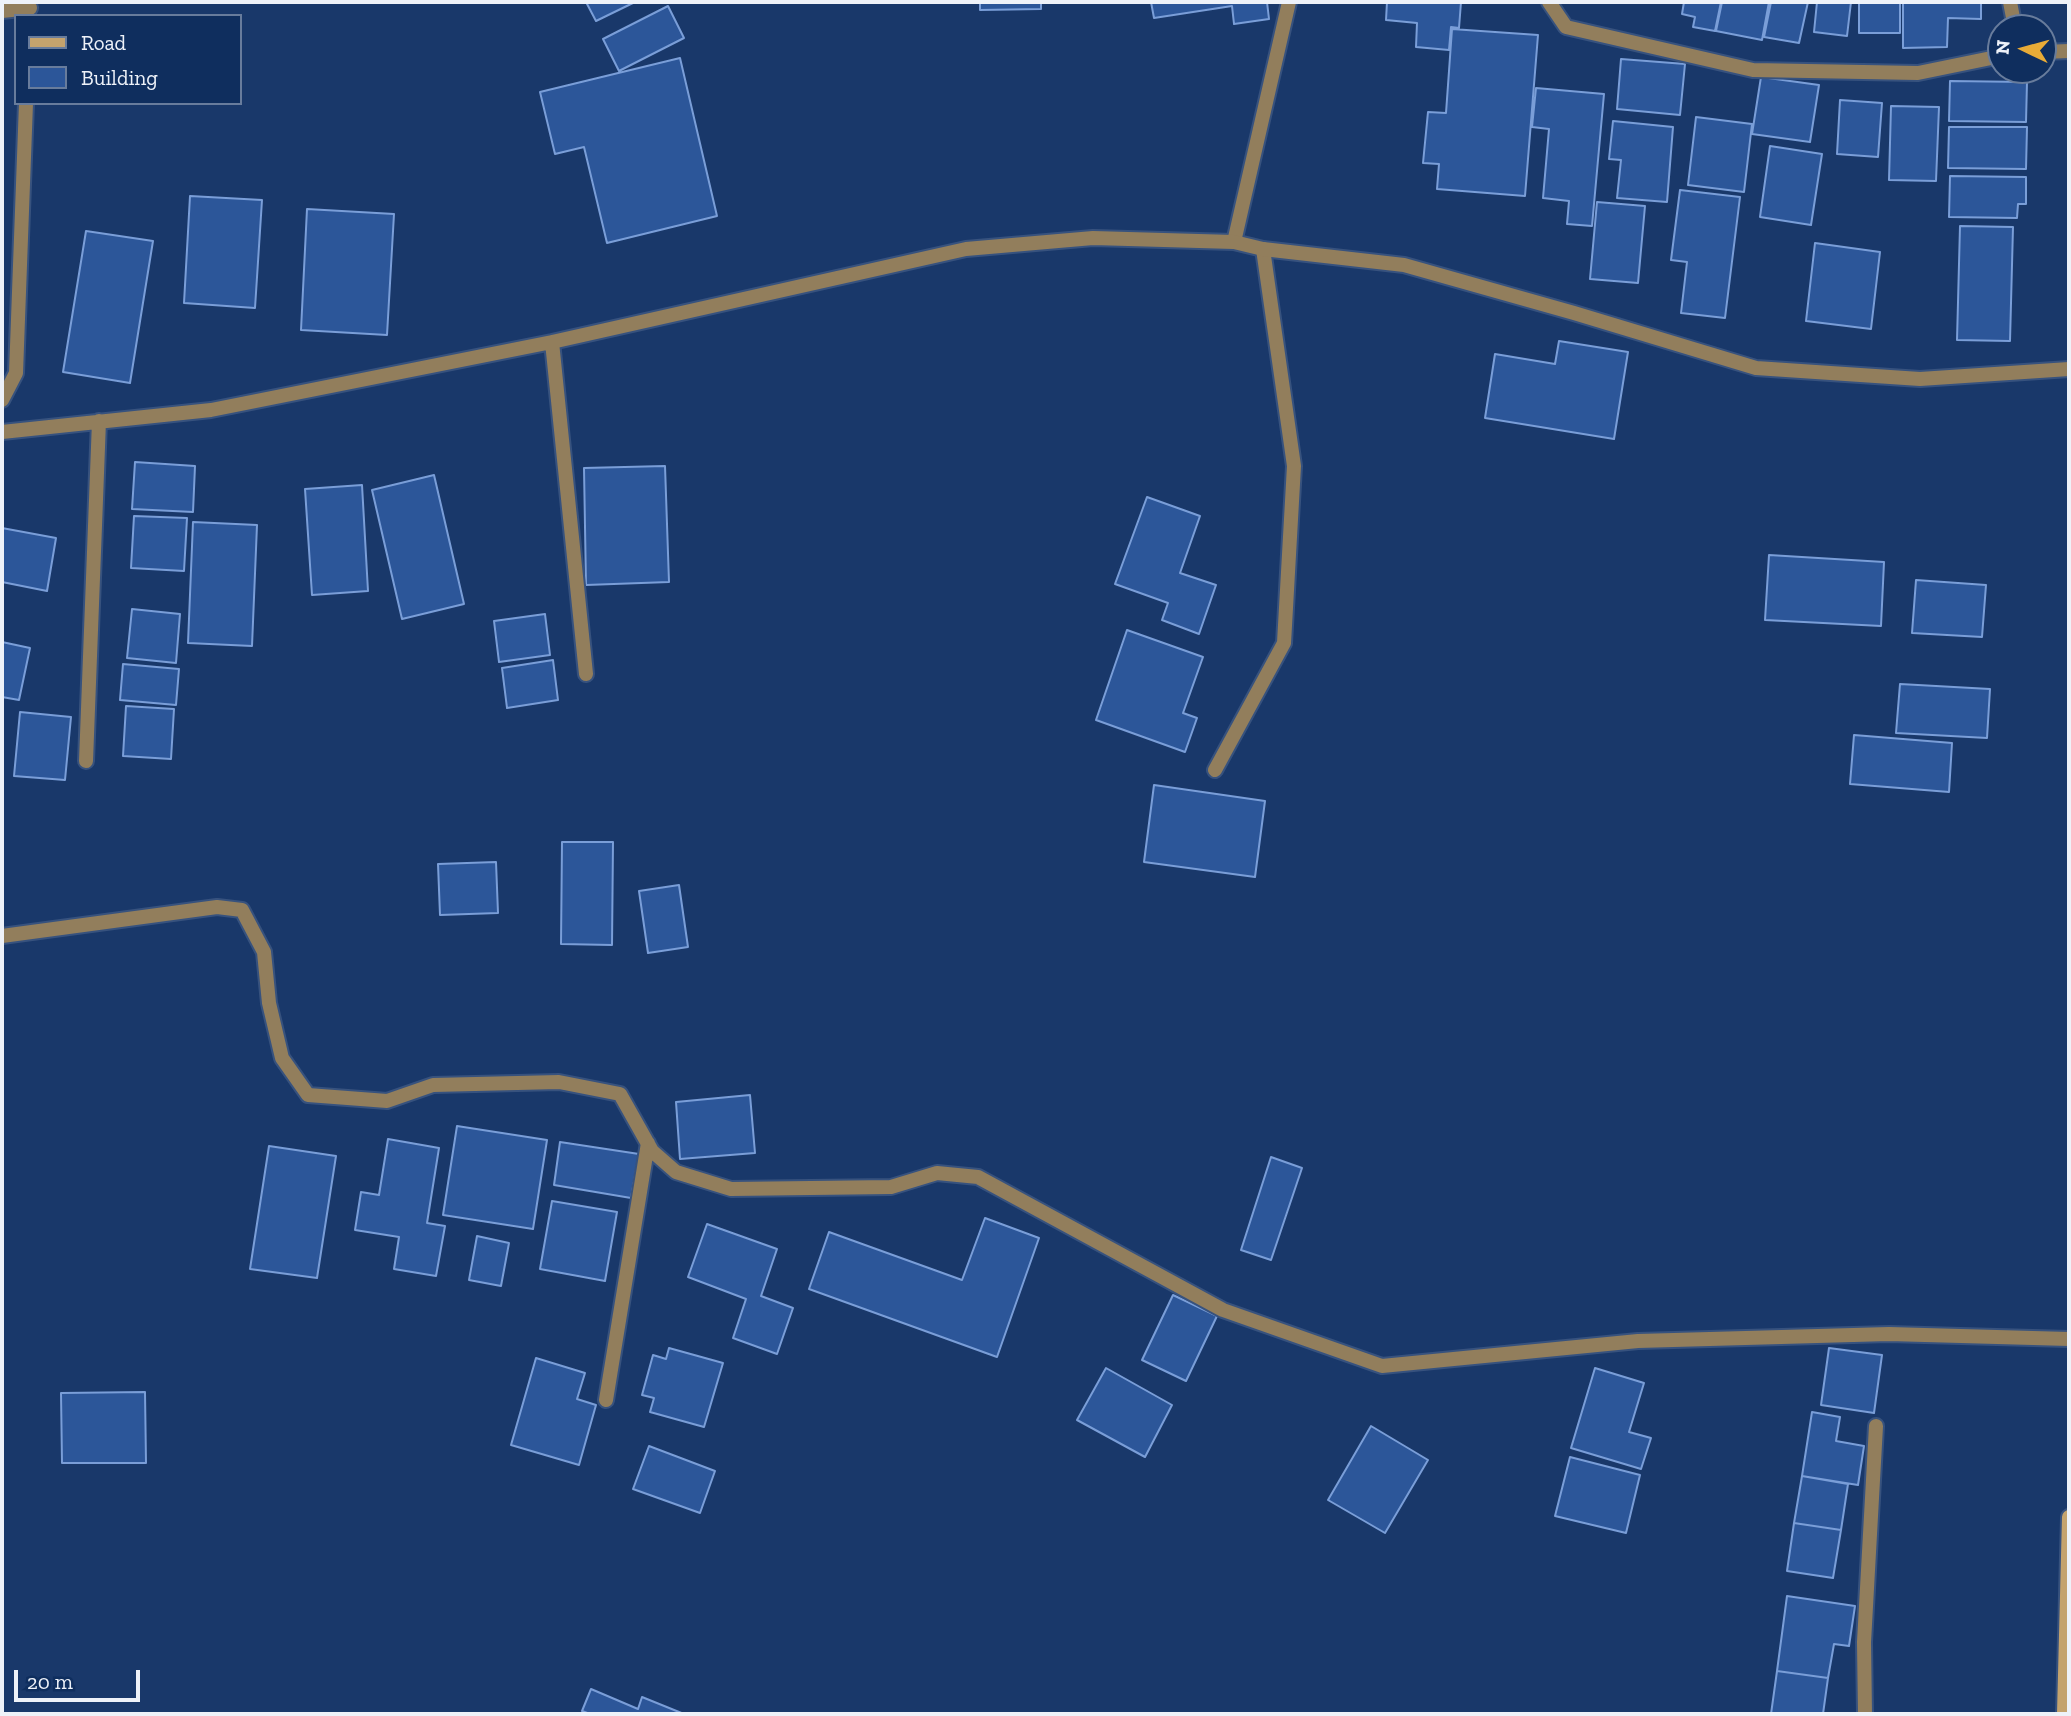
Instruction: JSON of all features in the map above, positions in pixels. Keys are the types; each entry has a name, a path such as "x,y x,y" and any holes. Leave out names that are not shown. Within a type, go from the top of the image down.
{"street":[{"path":"1234,243 1289,2"},
{"path":"1549,2 1566,27 1753,70 1919,73 1987,59"},
{"path":"2,11 30,9"},
{"path":"2,400 16,373 26,105"},
{"path":"2,432 211,410 552,342 966,248 1093,238 1234,243 1263,249 1404,265 1756,368 1920,379 2069,369"},
{"path":"1215,769 1284,643 1294,466 1263,249"},
{"path":"552,342 586,674"},
{"path":"86,761 99,421"},
{"path":"2,936 217,907 242,910 264,952 269,1003 282,1058 307,1095 387,1101 433,1085 559,1082 620,1094 652,1151 676,1172 731,1189 891,1187 937,1173 978,1177 1223,1310 1382,1366 1637,1342 1889,1334 2069,1339"},
{"path":"606,1401 648,1143"},
{"path":"1865,1714 1864,1642 1876,1426"},
{"path":"2064,1714 2069,1517"}],"building":[{"path":"586,2 635,2 596,21"},
{"path":"980,2 1041,2 1041,9 980,10"},
{"path":"1151,2 1267,2 1269,19 1234,24 1232,6 1154,18"},
{"path":"1387,2 1461,2 1459,28 1451,27 1449,50 1416,47 1417,23 1386,20"},
{"path":"1684,2 1721,2 1715,31 1693,27 1695,17 1682,14"},
{"path":"1722,2 1769,2 1762,40 1716,31"},
{"path":"1771,2 1808,2 1799,43 1764,37"},
{"path":"1817,2 1851,2 1847,36 1814,32"},
{"path":"1859,2 1900,2 1900,33 1859,33"},
{"path":"1903,2 1981,2 1981,19 1948,18 1947,47 1903,48"},
{"path":"668,6 684,38 619,71 603,39"},
{"path":"1452,29 1538,35 1525,196 1437,189 1439,164 1423,163 1428,112 1446,113"},
{"path":"680,58 717,216 607,243 584,147 555,154 540,92"},
{"path":"1621,59 1685,64 1680,115 1617,109"},
{"path":"1761,77 1819,85 1810,142 1752,134"},
{"path":"1950,81 2027,84 2026,122 1949,121"},
{"path":"1536,88 1604,94 1592,226 1567,224 1569,201 1543,198 1549,129 1532,127"},
{"path":"1840,100 1882,103 1878,157 1837,154"},
{"path":"1891,106 1939,107 1936,181 1889,180"},
{"path":"1696,117 1752,124 1744,192 1688,185"},
{"path":"1613,121 1673,127 1667,202 1617,198 1621,160 1609,159"},
{"path":"1949,127 2027,127 2026,169 1948,168"},
{"path":"1770,146 1822,154 1811,225 1760,217"},
{"path":"1950,176 2026,177 2026,204 2018,204 2017,218 1949,217"},
{"path":"1680,190 1740,197 1725,318 1681,313 1687,262 1671,260"},
{"path":"190,196 262,200 255,308 184,303"},
{"path":"1597,202 1645,206 1638,283 1590,279"},
{"path":"307,209 394,214 387,335 301,330"},
{"path":"1960,226 2013,227 2010,341 1957,340"},
{"path":"86,231 153,241 130,383 63,372"},
{"path":"1815,243 1880,252 1871,329 1806,321"},
{"path":"1559,341 1628,352 1614,439 1485,418 1495,354 1555,364"},
{"path":"135,462 195,466 193,512 132,509"},
{"path":"665,466 669,582 586,585 584,468"},
{"path":"434,475 464,604 402,619 372,490"},
{"path":"362,485 368,591 312,595 305,489"},
{"path":"1147,497 1200,516 1180,573 1216,585 1199,634 1162,620 1168,603 1115,584"},
{"path":"134,516 187,518 184,571 131,568"},
{"path":"193,522 257,525 252,646 188,643"},
{"path":"2,528 56,538 47,591 2,582"},
{"path":"1769,555 1884,562 1881,626 1765,620"},
{"path":"1916,580 1986,585 1982,637 1912,633"},
{"path":"132,609 180,614 176,663 127,658"},
{"path":"545,614 550,655 499,662 494,621"},
{"path":"1127,630 1203,657 1183,713 1197,718 1185,752 1096,720"},
{"path":"2,642 30,648 19,700 2,697"},
{"path":"553,660 558,700 507,708 502,668"},
{"path":"123,664 179,669 176,705 120,700"},
{"path":"1900,684 1990,689 1987,738 1896,733"},
{"path":"126,706 174,709 171,759 123,756"},
{"path":"20,712 71,717 65,780 14,776"},
{"path":"1854,735 1952,743 1949,792 1850,784"},
{"path":"1154,785 1265,801 1255,877 1144,862"},
{"path":"562,842 613,842 612,945 561,944"},
{"path":"496,862 498,913 440,915 438,864"},
{"path":"679,885 688,947 648,953 639,891"},
{"path":"750,1095 755,1153 680,1159 676,1102"},
{"path":"457,1126 547,1140 533,1229 443,1215"},
{"path":"388,1139 439,1148 427,1223 445,1226 436,1276 394,1269 399,1237 355,1230 361,1192 379,1195"},
{"path":"560,1142 639,1154 631,1198 554,1185"},
{"path":"269,1146 336,1156 317,1278 250,1269"},
{"path":"1271,1157 1302,1168 1271,1260 1241,1250"},
{"path":"552,1201 617,1212 605,1281 540,1269"},
{"path":"985,1218 1039,1238 997,1357 809,1289 829,1232 962,1280"},
{"path":"707,1224 777,1249 761,1296 793,1308 777,1354 733,1338 746,1299 688,1277"},
{"path":"477,1236 509,1243 501,1286 469,1280"},
{"path":"1173,1295 1217,1316 1186,1381 1142,1360"},
{"path":"669,1348 723,1363 704,1427 650,1412 654,1398 642,1395 653,1355 666,1359"},
{"path":"1829,1348 1882,1355 1874,1413 1821,1405"},
{"path":"536,1358 585,1373 577,1399 596,1405 579,1465 511,1445"},
{"path":"1106,1368 1172,1405 1145,1457 1077,1420"},
{"path":"1595,1368 1644,1383 1629,1432 1651,1438 1641,1469 1571,1448"},
{"path":"145,1392 146,1463 62,1463 61,1393"},
{"path":"1812,1412 1840,1417 1836,1441 1864,1446 1858,1485 1802,1476"},
{"path":"1371,1426 1428,1460 1385,1533 1328,1500"},
{"path":"649,1446 715,1471 700,1513 633,1489"},
{"path":"1570,1457 1640,1475 1626,1533 1555,1516"},
{"path":"1802,1476 1848,1484 1841,1530 1794,1523"},
{"path":"1794,1523 1841,1530 1833,1578 1787,1571"},
{"path":"1787,1596 1855,1606 1849,1646 1834,1644 1828,1678 1777,1671"},
{"path":"1777,1671 1828,1678 1823,1714 1771,1714"},
{"path":"591,1689 638,1709 642,1697 684,1714 590,1714 582,1711"}]}
